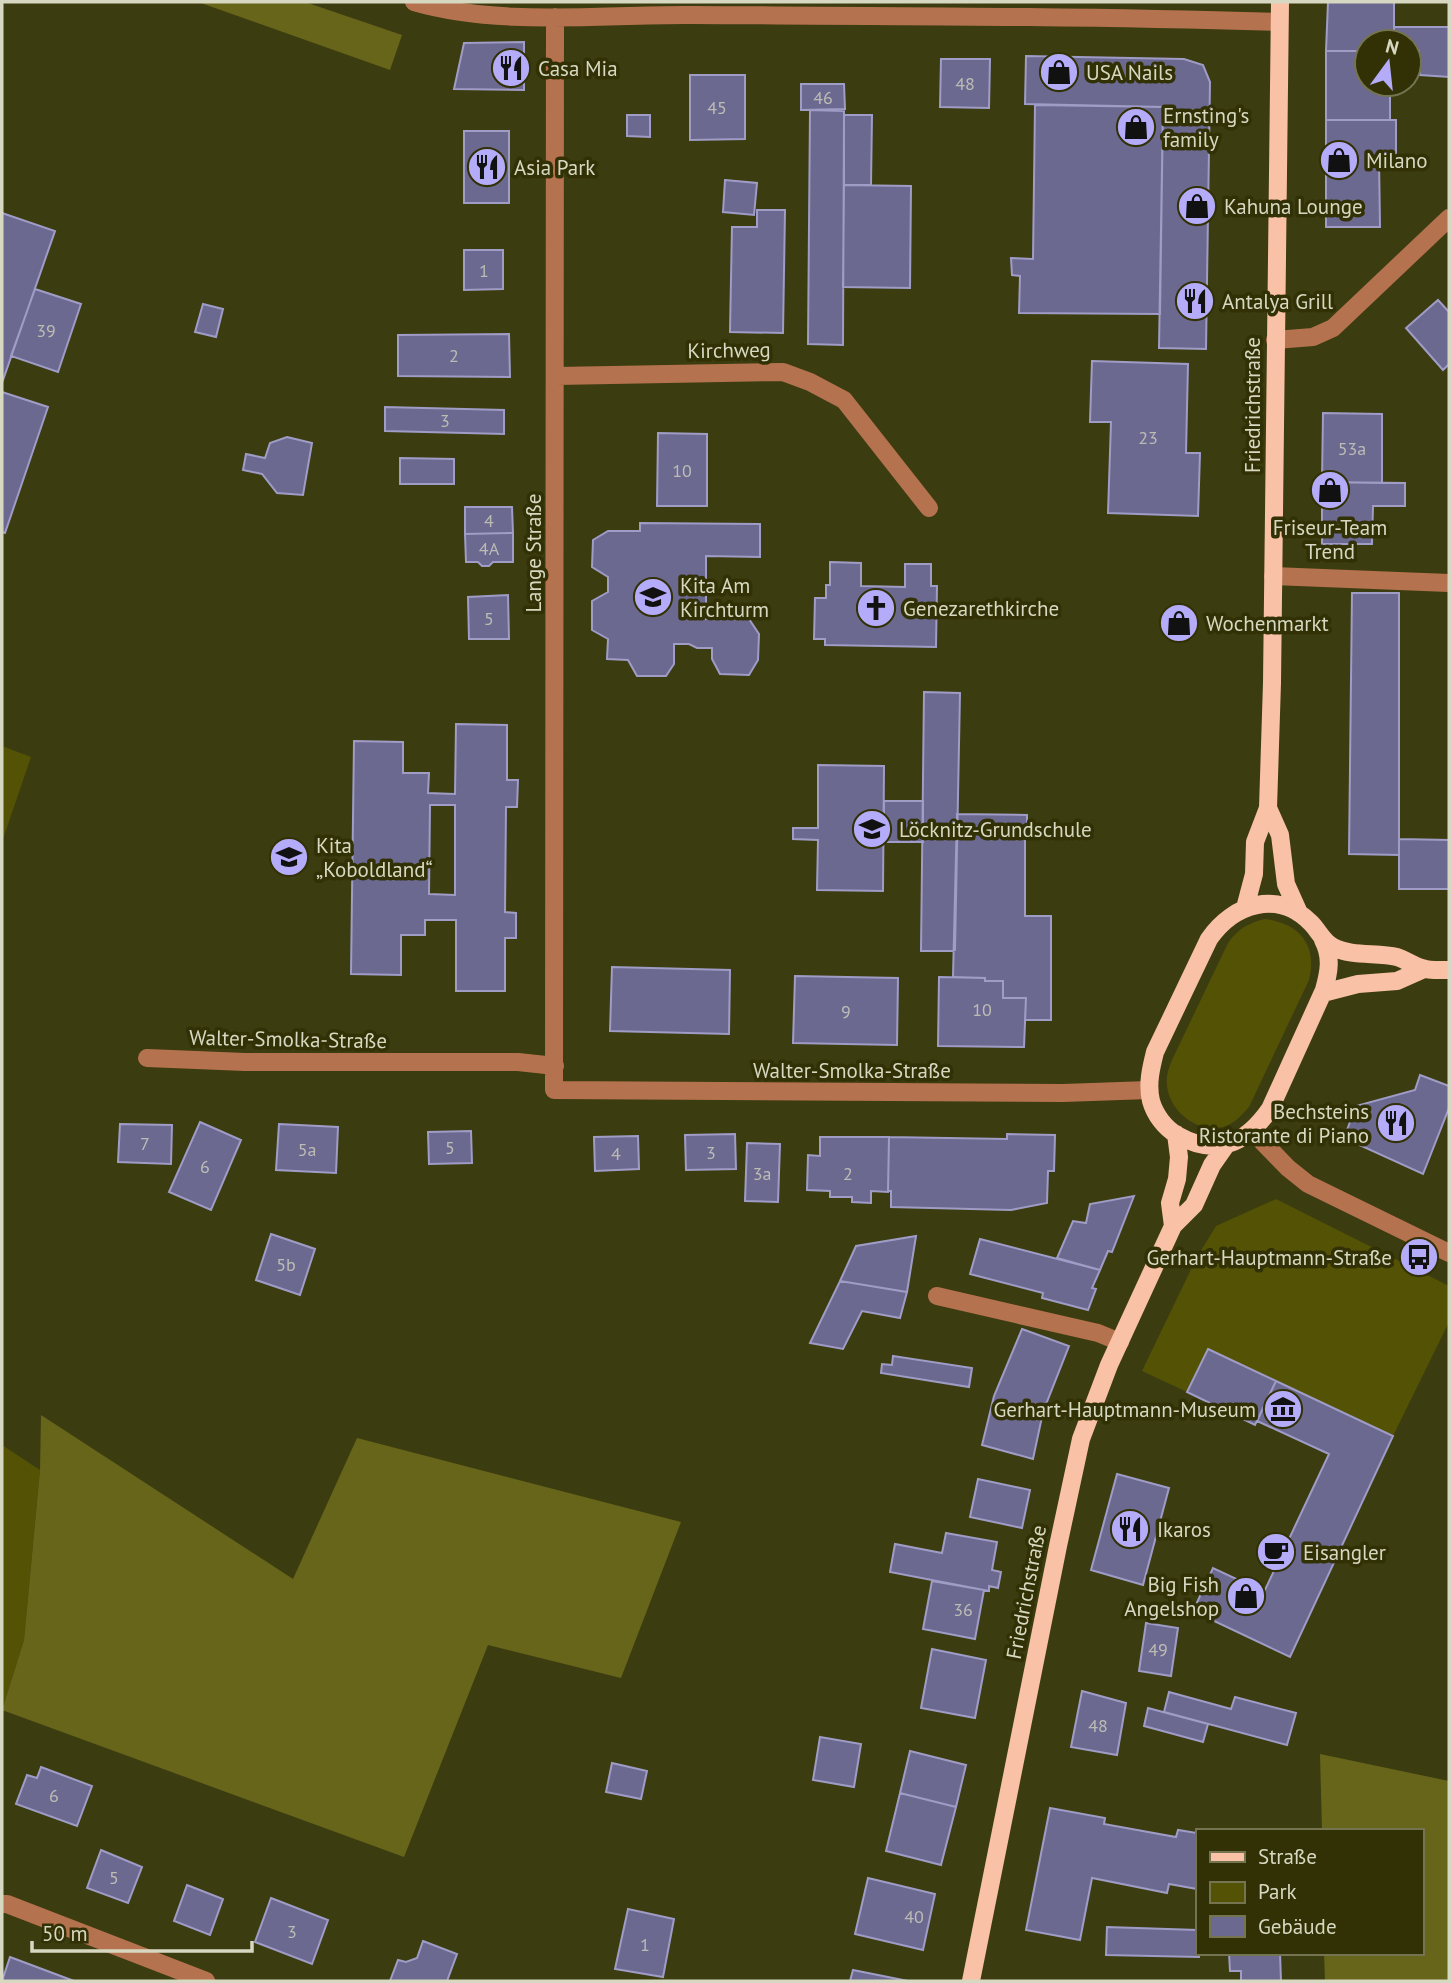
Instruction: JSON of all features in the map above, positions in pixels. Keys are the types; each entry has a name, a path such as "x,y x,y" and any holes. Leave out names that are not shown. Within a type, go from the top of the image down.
{"main road":[{"name":"Friedrichstraße","path":"1245,908 1254,874 1255,842 1268,808 1280,2"},
{"name":"Friedrichstraße","path":"1268,808 1282,842 1286,884 1299,913"},
{"path":"1270,904 1284,906 1299,913 1311,923 1329,954 1323,993 1270,1109 1252,1131 1226,1145 1200,1146 1176,1134 1156,1113 1149,1090 1155,1052 1209,939 1228,918 1245,908 1270,904"},
{"path":"1323,940 1342,950 1398,957 1424,969 1449,970"},
{"path":"1323,993 1358,984 1397,981 1424,969"},
{"name":"Friedrichstraße","path":"1173,1226 1170,1203 1177,1179 1179,1157 1176,1134"},
{"name":"Friedrichstraße","path":"971,1981 1073,1475 1086,1424 1173,1226 1194,1205 1212,1165 1226,1145"}],"street":[{"path":"414,2 485,14 555,17 782,8 929,15 1279,22"},
{"name":"Lange Straße","path":"554,1090 555,17"},
{"path":"1275,340 1313,337 1333,328 1449,218"},
{"name":"Kirchweg","path":"556,376 783,372 810,382 844,401 929,508"},
{"path":"1273,576 1449,583"},
{"name":"Walter-Smolka-Straße","path":"147,1058 245,1062 518,1062 555,1066"},
{"name":"Walter-Smolka-Straße","path":"554,1090 1024,1093 1115,1093 1149,1090"},
{"path":"1252,1131 1288,1168 1308,1184 1449,1253"},
{"path":"937,1296 1098,1333 1120,1342"},
{"path":"2,1904 206,1981"}],"green space":[{"path":"2,746 31,757 2,842"},
{"path":"1265,919 1287,925 1303,938 1311,956 1309,980 1249,1107 1227,1126 1201,1126 1191,1122 1175,1107 1167,1087 1168,1070 1228,943 1244,927"},
{"path":"1276,1199 1449,1286 1449,1322 1393,1436 1208,1349 1187,1392 1142,1371 1197,1257 1216,1226"},
{"path":"2,1445 40,1470 24,1640 2,1710"}],"shaded area":[{"path":"198,2 305,2 402,35 390,70"},
{"path":"41,1415 293,1579 357,1438 681,1522 621,1678 488,1645 404,1857 2,1710 24,1640 40,1470"},
{"path":"1320,1754 1449,1781 1449,1981 1325,1981 1324,1955 1423,1955 1423,1829 1322,1829"}],"building":[{"path":"1328,2 1394,2 1394,28 1353,28 1353,51 1326,51"},
{"path":"1449,27 1449,77 1423,75 1423,28 1394,28"},
{"path":"524,42 524,90 454,89 464,43"},
{"path":"1326,51 1353,51 1353,98 1390,98 1390,120 1326,120"},
{"path":"1026,56 1184,59 1203,65 1210,82 1206,349 1159,348 1163,107 1025,104"},
{"path":"941,59 990,59 989,108 940,107"},
{"path":"690,75 745,75 745,139 690,140"},
{"path":"801,84 844,84 845,109 801,110"},
{"path":"1035,105 1163,107 1160,314 1019,313 1020,276 1012,275 1011,258 1033,259"},
{"path":"810,110 844,111 843,345 808,344"},
{"path":"627,115 650,115 650,137 627,136"},
{"path":"844,115 872,115 871,185 844,185"},
{"path":"1326,120 1396,120 1396,158 1379,158 1380,227 1326,227"},
{"name":"Asia Park","path":"464,131 509,131 509,203 464,203"},
{"path":"725,180 757,183 754,215 723,212"},
{"path":"844,185 911,186 910,288 843,287"},
{"path":"757,210 785,210 783,333 730,332 732,227 757,227"},
{"path":"2,213 55,231 2,383"},
{"path":"464,250 503,250 503,289 464,290"},
{"path":"35,289 81,304 58,372 11,356"},
{"path":"1438,300 1449,312 1449,364 1443,370 1406,328"},
{"path":"203,304 223,309 216,337 195,332"},
{"path":"509,334 510,377 398,376 398,335"},
{"path":"1092,361 1188,364 1186,453 1200,453 1198,516 1108,513 1111,422 1090,422"},
{"path":"2,392 48,407 5,533 2,532"},
{"path":"385,407 504,410 504,434 385,431"},
{"path":"1323,413 1382,414 1382,483 1322,482"},
{"path":"658,433 707,434 707,506 657,506"},
{"path":"287,437 312,443 303,495 277,493 262,474 243,470 246,454 265,458 270,443"},
{"path":"400,458 454,459 454,484 400,484"},
{"path":"1322,482 1405,483 1405,506 1373,506 1372,544 1322,544"},
{"path":"465,507 512,507 513,533 465,534"},
{"name":"Kita Am Kirchturm","path":"640,523 760,524 760,557 706,556 706,619 749,619 759,634 758,660 749,675 720,674 712,659 712,648 697,648 689,644 674,644 674,664 666,676 637,676 628,660 607,659 608,639 592,630 592,601 608,592 608,577 592,567 593,540 608,531 640,531"},
{"path":"513,533 513,562 493,562 489,566 482,566 478,562 466,562 465,534"},
{"name":"Genezarethkirche","path":"830,562 861,563 861,586 905,587 905,564 931,564 931,586 937,586 936,647 825,645 825,639 814,639 815,598 826,598 826,585 830,585"},
{"path":"1352,593 1399,593 1399,855 1349,854"},
{"path":"508,595 509,639 469,639 468,597"},
{"path":"924,692 960,693 953,951 921,951"},
{"path":"456,724 507,725 507,780 518,780 517,807 506,807 505,912 516,913 516,938 505,938 505,991 456,991 456,920 425,920 425,935 401,935 401,975 351,974 354,741 403,742 403,773 429,773 428,793 455,794","holes":["430,805 455,805 455,895 429,894"]},
{"path":"818,765 884,766 883,891 817,890 818,840 793,839 793,828 818,828"},
{"path":"884,801 923,801 923,842 884,842"},
{"path":"957,814 1027,815 1027,821 1032,821 1032,837 1025,837 1025,916 1051,916 1051,1020 1025,1020 1026,998 1003,998 1003,981 953,977"},
{"path":"1399,839 1449,840 1449,889 1399,889"},
{"path":"612,967 730,970 729,1034 610,1031"},
{"path":"795,976 898,978 897,1045 793,1043"},
{"path":"939,977 1003,981 1003,998 1026,998 1024,1047 938,1046"},
{"name":"Bechsteins Ristorante di Piano","path":"1420,1075 1449,1086 1449,1108 1423,1174 1344,1138 1356,1106 1415,1090"},
{"path":"200,1122 241,1140 211,1210 169,1192"},
{"path":"120,1124 172,1125 171,1164 118,1162"},
{"path":"279,1124 338,1127 336,1173 276,1170"},
{"path":"471,1131 472,1163 429,1164 428,1132"},
{"path":"735,1134 736,1169 686,1170 685,1135"},
{"path":"1007,1134 1055,1135 1054,1171 1048,1171 1047,1203 1011,1210 891,1207 891,1191 888,1191 889,1137 1007,1139"},
{"path":"638,1136 639,1169 595,1171 594,1137"},
{"path":"820,1137 889,1137 888,1192 871,1191 871,1203 852,1202 852,1197 830,1197 830,1191 807,1190 808,1155 820,1156"},
{"path":"747,1143 780,1144 778,1202 745,1201"},
{"path":"1134,1196 1112,1252 1108,1251 1100,1270 1057,1258 1073,1221 1086,1223 1090,1204"},
{"path":"271,1234 315,1249 300,1295 256,1280"},
{"path":"916,1236 907,1292 840,1281 856,1246"},
{"path":"980,1239 1100,1270 1092,1288 1096,1289 1088,1310 1042,1298 1043,1293 970,1274"},
{"path":"840,1281 907,1292 900,1318 862,1311 843,1349 810,1343"},
{"path":"1022,1329 1069,1346 1043,1412 1033,1459 982,1445 994,1396"},
{"path":"1208,1349 1276,1381 1255,1425 1187,1392"},
{"path":"893,1356 972,1368 969,1387 881,1373 882,1364 892,1365"},
{"path":"1276,1381 1393,1436 1290,1657 1193,1611 1213,1568 1264,1592 1329,1454 1257,1421"},
{"name":"Ikaros","path":"1117,1474 1169,1488 1143,1585 1091,1570"},
{"path":"978,1479 1030,1490 1022,1528 970,1517"},
{"path":"946,1533 997,1542 992,1570 1001,1572 998,1588 989,1586 989,1591 890,1572 895,1544 942,1553"},
{"path":"932,1581 984,1590 975,1639 923,1629"},
{"path":"1146,1623 1178,1628 1171,1676 1139,1671"},
{"path":"932,1649 986,1660 975,1718 921,1708"},
{"path":"1082,1691 1126,1703 1117,1755 1071,1747"},
{"path":"1169,1692 1231,1709 1235,1697 1296,1713 1287,1745 1164,1712"},
{"path":"1148,1708 1208,1724 1203,1742 1144,1726"},
{"path":"820,1737 861,1744 854,1787 813,1780"},
{"path":"910,1751 966,1765 956,1807 900,1793"},
{"path":"612,1763 647,1771 641,1799 606,1792"},
{"path":"41,1767 92,1786 77,1826 16,1804 27,1775 37,1778"},
{"path":"900,1793 956,1807 941,1865 886,1851"},
{"path":"1050,1808 1105,1818 1104,1824 1176,1837 1178,1830 1196,1833 1196,1889 1169,1884 1167,1893 1092,1878 1080,1940 1026,1930"},
{"path":"101,1850 142,1867 128,1903 87,1888"},
{"path":"868,1878 935,1894 923,1950 855,1934"},
{"path":"187,1885 223,1899 210,1935 174,1921"},
{"path":"271,1898 328,1920 312,1964 255,1942"},
{"path":"628,1909 674,1919 663,1977 615,1969"},
{"path":"1107,1927 1196,1930 1196,1955 1199,1957 1106,1955"},
{"path":"423,1941 457,1954 447,1981 390,1981 398,1960 406,1962 417,1958"},
{"path":"1229,1955 1280,1955 1281,1981 1241,1981 1241,1971 1230,1971"},
{"path":"10,1957 74,1981 2,1981"},
{"path":"853,1970 908,1981 850,1981"}],"place":[{"name":"Casa Mia","path":"511,68"},
{"name":"USA Nails","path":"1059,72"},
{"name":"Ernsting's family","path":"1136,127"},
{"name":"Milano","path":"1339,160"},
{"name":"Asia Park","path":"487,167"},
{"name":"Kahuna Lounge","path":"1197,206"},
{"name":"Antalya Grill","path":"1195,301"},
{"name":"Friseur-Team Trend","path":"1330,490"},
{"name":"Kita Am Kirchturm","path":"653,597"},
{"name":"Genezarethkirche","path":"876,608"},
{"name":"Wochenmarkt","path":"1179,623"},
{"name":"Löcknitz-Grundschule","path":"872,829"},
{"name":"Kita „Koboldland“","path":"289,857"},
{"name":"Bechsteins Ristorante di Piano","path":"1396,1123"},
{"name":"Gerhart-Hauptmann-Straße","path":"1419,1257"},
{"name":"Gerhart-Hauptmann-Museum","path":"1283,1409"},
{"name":"Ikaros","path":"1130,1529"},
{"name":"Eisangler","path":"1276,1552"},
{"name":"Big Fish Angelshop","path":"1246,1596"}]}
